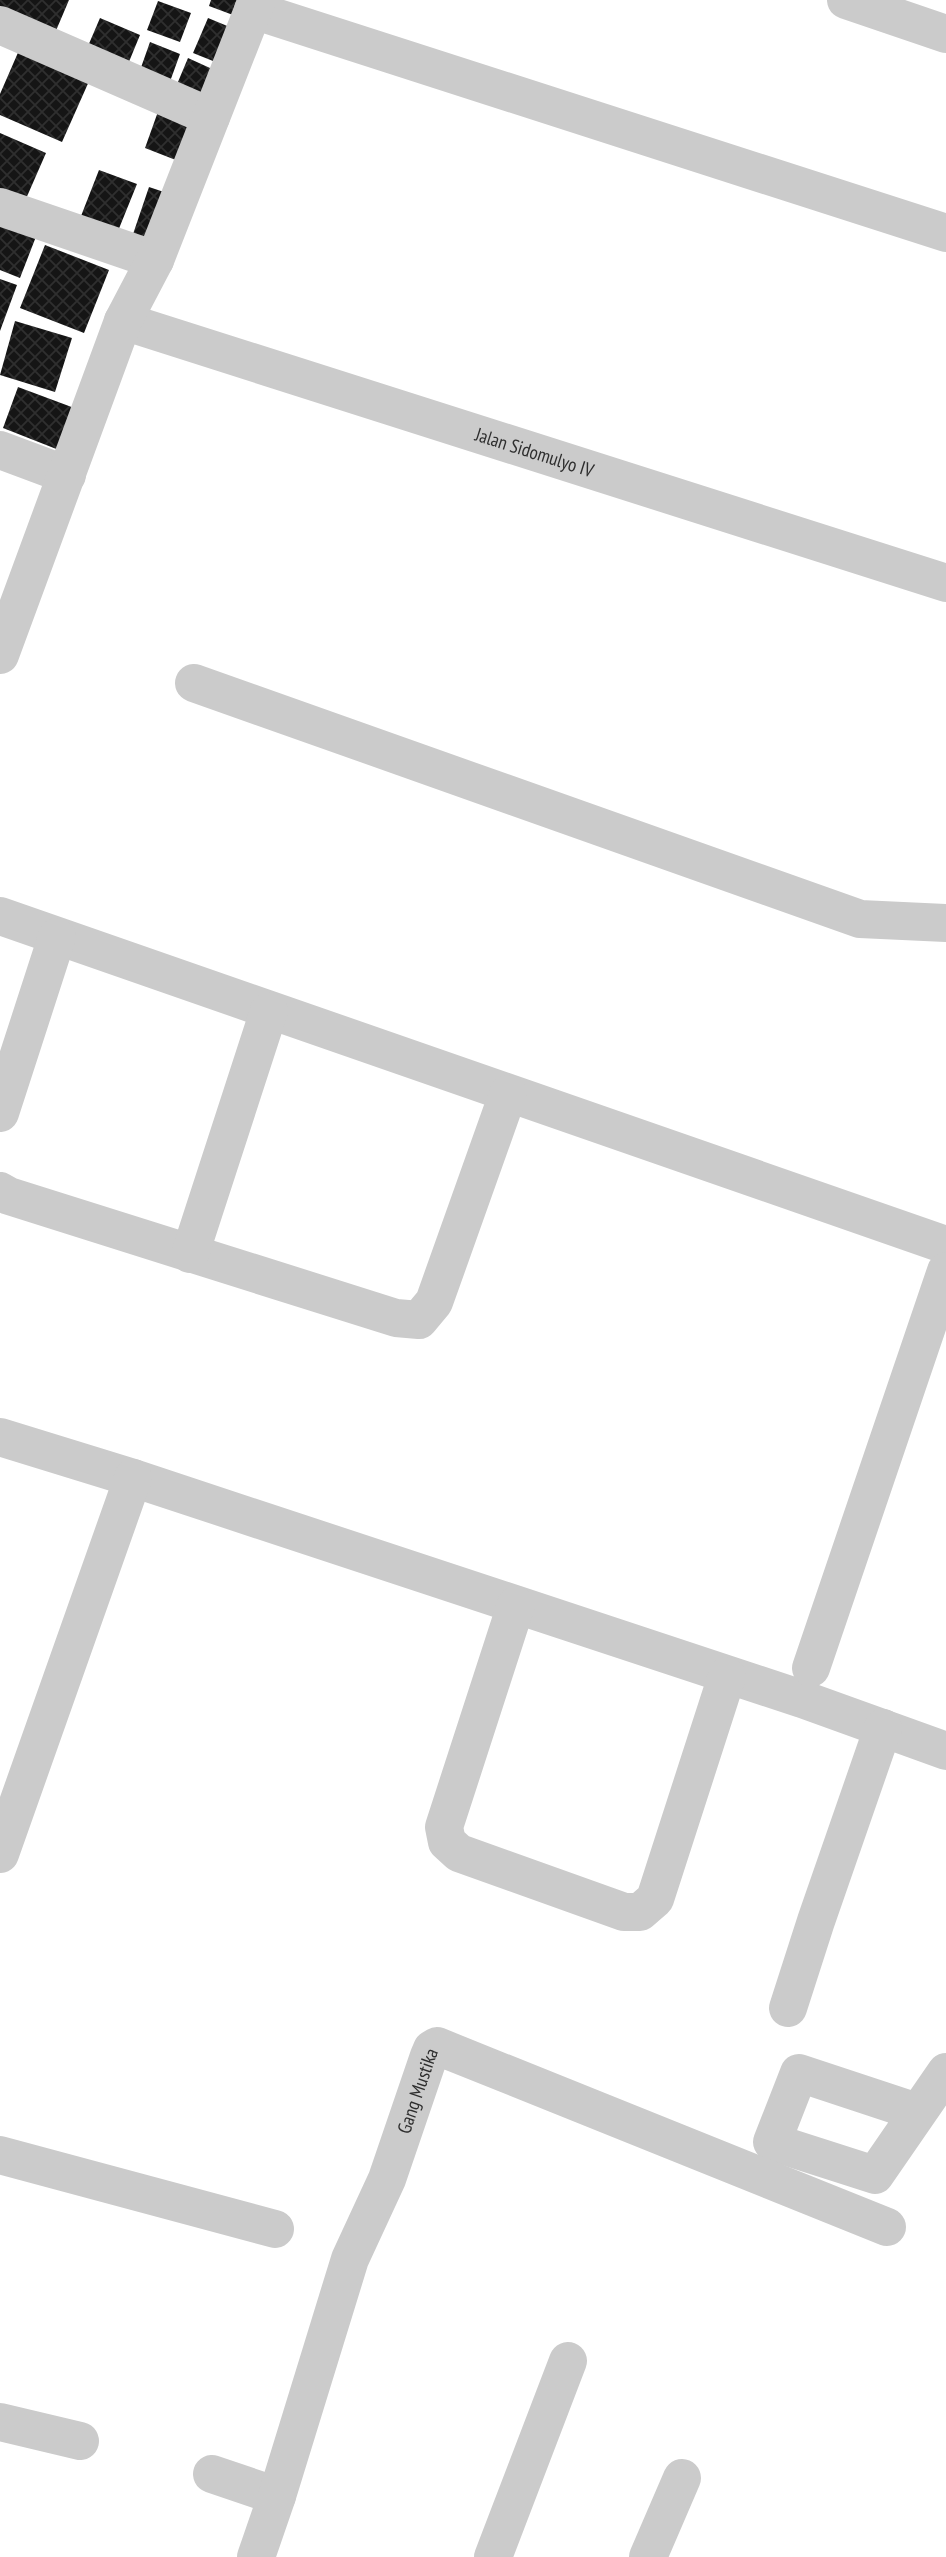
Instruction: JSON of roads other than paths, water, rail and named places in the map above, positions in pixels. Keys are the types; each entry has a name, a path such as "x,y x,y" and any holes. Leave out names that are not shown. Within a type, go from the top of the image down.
{"street":[{"path":"846,0 946,34"},
{"path":"0,655 7,616 67,475 122,321 155,260 255,5 946,233"},
{"path":"0,25 211,117"},
{"path":"0,207 155,260"},
{"name":"Jalan Sidomulyo IV","path":"122,321 946,583"},
{"path":"0,450 67,475"},
{"path":"194,683 860,919 946,923"},
{"path":"0,916 946,1245"},
{"path":"0,1113 57,937"},
{"path":"190,1254 269,1011"},
{"path":"0,1191 396,1318 419,1320 434,1302 508,1094"},
{"path":"811,1668 946,1271"},
{"path":"0,1437 133,1478 516,1605 946,1751"},
{"path":"0,1854 133,1478"},
{"path":"516,1605 444,1827 447,1842 458,1853 624,1912 640,1912 655,1899 727,1676"},
{"path":"788,2008 883,1728"},
{"name":"Gang Mustika","path":"256,2557 350,2259 387,2179 429,2056 437,2046 887,2227"},
{"path":"917,2112 946,2072"},
{"path":"0,2155 275,2229"},
{"path":"493,2557 568,2361"},
{"path":"0,2422 80,2441"},
{"path":"212,2474 277,2496"},
{"path":"648,2557 682,2478"}]}
